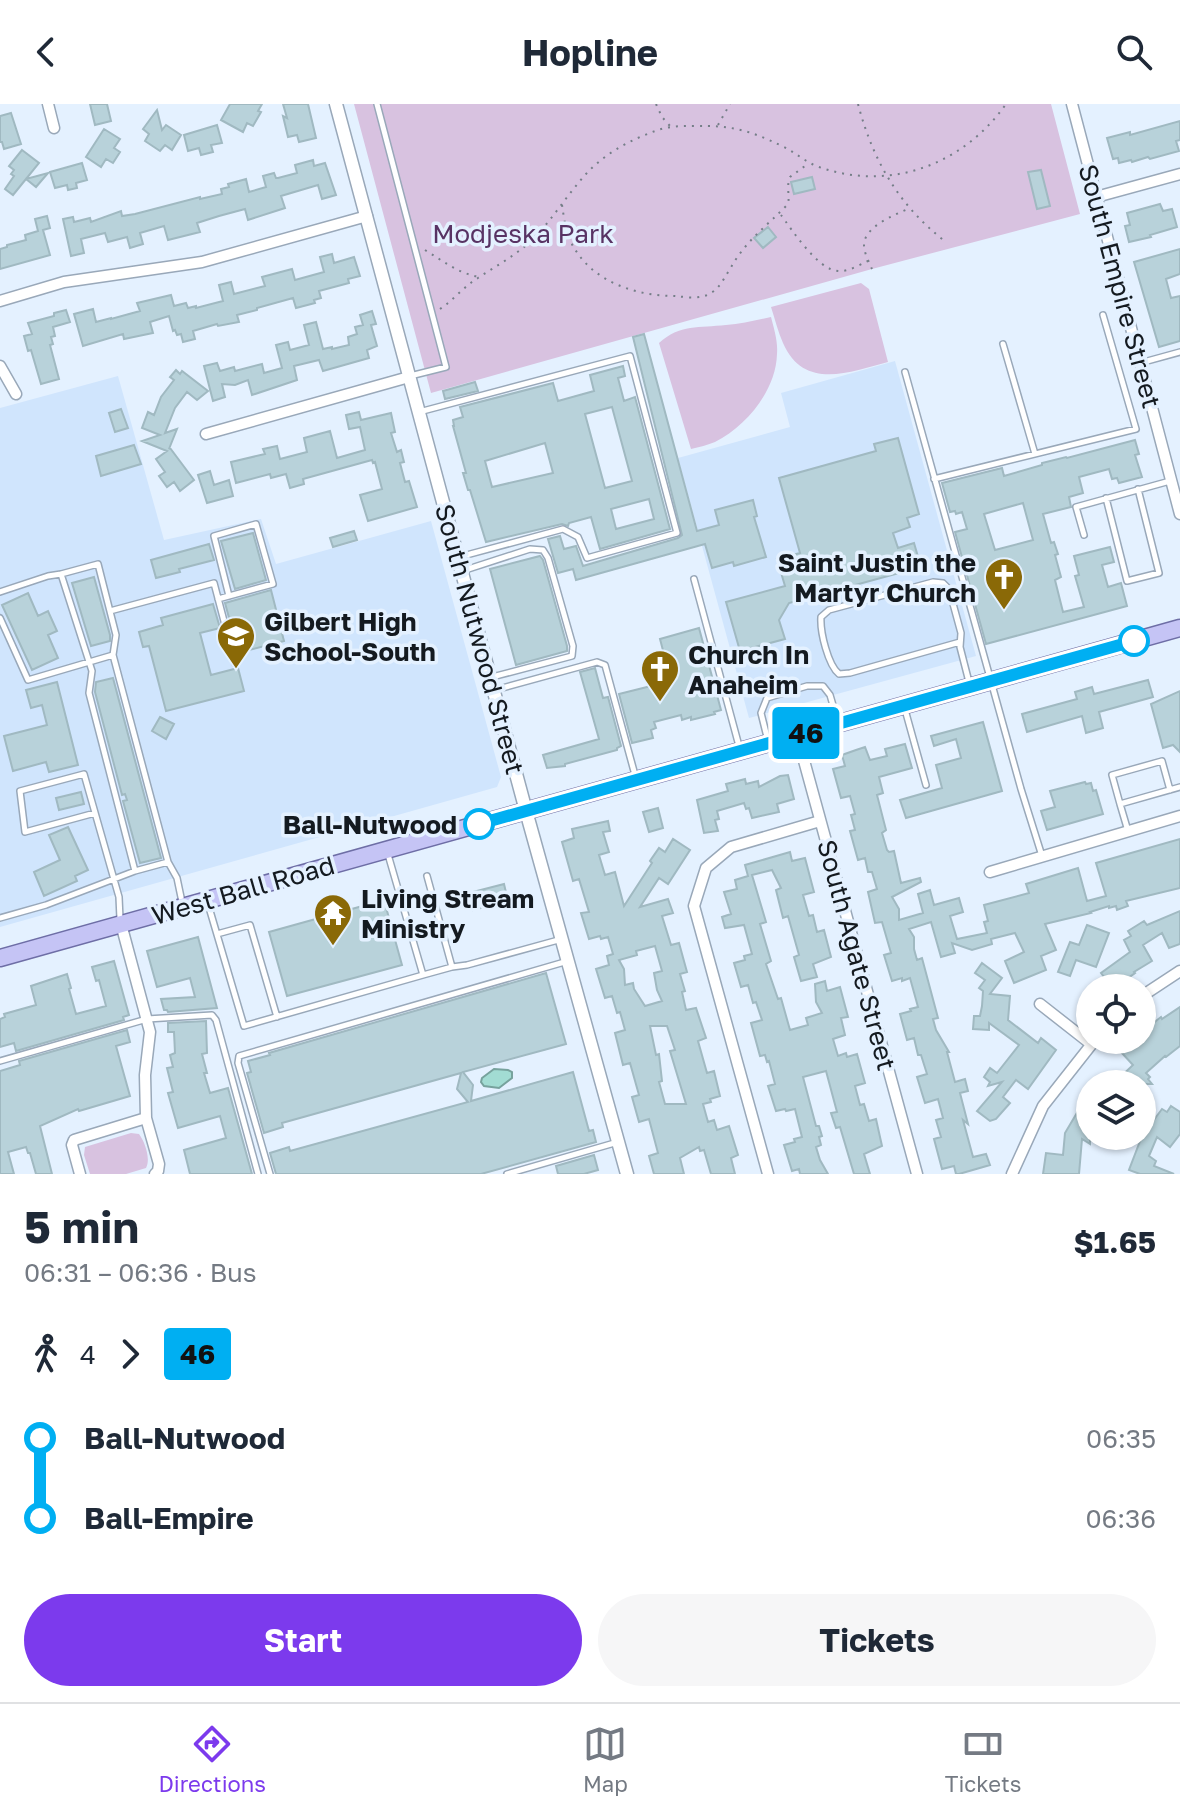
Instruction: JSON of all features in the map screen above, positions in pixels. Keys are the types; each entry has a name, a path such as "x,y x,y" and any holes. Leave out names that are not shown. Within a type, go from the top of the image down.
{"main road":[{"name":"West Ball Road","path":"0,958 1180,628"}],"street":[{"path":"48,104 54,128"},
{"name":"South Nutwood Street","path":"336,104 627,1174"},
{"name":"South Empire Street","path":"1072,104 1180,514"},
{"path":"1096,197 1180,174"},
{"path":"0,301 64,282 202,262 367,216"},
{"path":"0,366 16,394"},
{"path":"206,434 409,377"},
{"name":"South Agate Street","path":"797,735 917,1174"},
{"path":"990,872 1180,816"},
{"path":"768,1174 694,906 706,868 731,847 820,821"},
{"path":"121,924 150,1038 145,1075 146,1118 159,1164 155,1174"},
{"path":"1156,987 1180,971"},
{"path":"1040,1004 1076,1030"},
{"path":"1012,1174 1043,1106 1084,1054"},
{"path":"80,1174 72,1145 74,1140 146,1118"}],"lane":[{"path":"377,104 446,367 409,377"},
{"path":"934,479 1136,429 1103,315"},
{"path":"1003,344 1035,454"},
{"path":"1140,363 1180,352"},
{"path":"418,413 630,356 677,533 587,558 578,537 563,529 460,564"},
{"path":"905,372 1042,856"},
{"path":"1084,535 1076,507 1171,481"},
{"path":"1106,498 1127,581 1159,573 1138,489"},
{"path":"218,599 229,596 273,584 256,524 214,536 229,596"},
{"path":"460,564 530,549 543,550 573,646 572,656 491,677"},
{"path":"0,592 98,564 116,635 113,655 168,862 177,878 183,907"},
{"path":"61,574 92,671 89,693 135,871"},
{"path":"694,579 740,751"},
{"path":"960,642 839,674 833,669 820,627 821,617 829,610 933,582 943,583 949,589 961,633 960,642 970,687"},
{"path":"110,611 214,583 235,663"},
{"path":"0,618 28,680 113,655"},
{"path":"495,690 597,662 605,665 636,780"},
{"path":"769,743 761,713 767,698 807,686 823,686 830,695 838,724"},
{"path":"903,705 926,785"},
{"path":"1128,831 1112,775 1162,761 1170,790"},
{"path":"95,813 25,832 20,791 84,774 119,897 121,924"},
{"path":"1120,804 1180,787"},
{"path":"387,850 423,975"},
{"path":"0,918 168,862"},
{"path":"427,876 452,967"},
{"path":"207,900 244,1026 563,939"},
{"path":"217,934 250,925 277,1017"},
{"path":"270,1174 238,1063 239,1056 569,961"},
{"path":"0,1061 147,1019 209,1014 214,1017 258,1174"},
{"path":"507,1174 619,1142"}],"path":[{"path":"656,104 671,127"},
{"path":"718,126 730,104"},
{"path":"858,104 886,175 909,208 946,242"},
{"path":"432,314 530,242 587,172 603,158 637,138 671,127 718,126 748,132 833,171 853,175 886,175 921,169 954,154 983,132 1006,104"},
{"path":"562,205 572,245 592,269 612,284 636,292 699,297 715,291 755,235 788,204 790,177 810,163"},
{"path":"872,269 864,241 880,223 909,208"},
{"path":"779,213 818,261 828,268 844,271 868,261"},
{"path":"413,241 458,271 481,277"}],"shaded area":[{"path":"895,361 976,656 749,718 678,458 790,427 781,393"},
{"name":"Gilbert High School-South","path":"118,376 164,540 261,519 276,564 431,521 501,777 497,787 0,927 0,408"},
{"path":"494,1069 512,1072 512,1078 499,1088 484,1086 482,1078"}],"green space":[{"name":"Modjeska Park","path":"354,104 1051,104 1080,214 431,393"},
{"path":"861,283 869,289 888,362 844,373 815,373 803,368 783,343 771,307"},
{"path":"771,317 777,354 771,381 758,406 727,435 691,449 659,343 682,330"},
{"path":"131,1133 139,1134 143,1141 148,1155 146,1168 126,1174 90,1174 84,1155 85,1147"}],"building":[{"path":"90,104 107,104 111,121 95,125"},
{"path":"230,104 262,104 258,111 261,112 253,126 247,123 243,132 221,120"},
{"path":"283,104 308,104 316,138 299,142 297,135 288,137"},
{"path":"157,110 162,130 166,125 181,135 172,150 165,145 160,151 145,141 149,134 143,129"},
{"path":"11,113 21,144 4,149 0,142 0,116"},
{"path":"1180,121 1180,140 1176,141 1179,151 1132,162 1119,163 1118,158 1113,159 1107,138"},
{"path":"217,125 222,143 211,145 213,152 201,155 199,148 188,151 184,135"},
{"path":"104,129 120,139 114,148 120,152 113,163 106,159 101,167 86,157"},
{"path":"22,150 39,163 13,195 5,189 14,176 11,174 14,170 9,166"},
{"path":"313,160 314,166 325,163 336,195 322,199 318,185 281,196 285,208 248,220 245,209 219,216 197,223 200,232 168,240 164,226 140,233 143,244 130,248 127,237 108,242 105,233 81,239 84,253 71,256 63,219 73,217 74,222 90,218 91,222 121,211 122,216 135,214 222,194 221,189 229,187 228,184 246,179 249,192 266,187 263,176 274,173 278,178 297,173 295,165"},
{"path":"82,163 87,180 76,183 77,188 68,190 67,185 55,188 50,172"},
{"path":"1041,170 1050,206 1037,209 1028,172"},
{"path":"48,173 36,187 26,179"},
{"path":"812,177 815,189 794,194 791,182"},
{"path":"1160,204 1163,211 1172,209 1177,227 1129,242 1125,226 1130,225 1127,213"},
{"path":"47,216 50,228 43,230 50,255 0,269 0,249 26,240 25,235 38,231 35,219"},
{"path":"768,227 776,237 763,248 754,238"},
{"path":"1180,249 1180,274 1166,279 1171,298 1180,296 1180,341 1159,347 1134,262"},
{"path":"332,254 334,263 354,257 360,276 348,279 349,283 319,291 321,298 314,300 315,303 296,308 293,298 257,308 237,315 239,322 193,331 195,339 183,342 181,334 173,331 169,316 150,322 153,333 124,339 123,334 83,346 74,314 93,309 96,322 140,311 137,303 171,295 174,306 186,303 188,308 196,308 223,301 219,285 231,282 234,294 265,286 262,277 292,269 295,280 324,272 320,257"},
{"path":"66,310 70,322 53,327 55,336 51,337 53,344 50,345 59,379 41,384 24,336 32,334 28,323"},
{"path":"372,311 376,324 371,325 377,346 367,350 369,358 323,371 319,360 294,366 297,380 252,395 248,380 235,385 222,384 225,397 213,401 204,366 217,363 220,371 234,367 235,371 262,364 264,373 282,368 276,345 288,342 290,350 309,345 304,325 316,322 323,349 332,349 349,345 348,337 357,334 355,327 363,325 360,315"},
{"path":"644,334 697,531 719,525 715,510 753,500 757,516 754,517 766,557 734,566 733,562 712,568 705,544 576,580 573,569 558,573 548,539 560,536 564,549 576,546 583,566 682,535 633,337"},
{"path":"623,366 625,376 618,378 624,401 635,397 670,529 600,549 591,517 569,523 568,526 562,524 486,542 463,473 466,473 453,426 453,420 463,417 460,407 553,383 558,401 594,391 590,375","holes":["612,407 632,481 605,488 585,414","545,443 553,473 492,487 485,461","649,499 654,519 616,529 611,509"]},
{"path":"176,370 180,374 182,371 208,391 197,400 187,392 175,408 165,433 177,429 169,449 194,480 180,491 174,482 167,487 159,476 165,472 156,459 167,451 142,441 160,435 142,428 148,412 154,415 161,397 174,380 170,377"},
{"path":"475,382 478,391 445,399 443,391"},
{"path":"121,409 128,428 115,432 109,413"},
{"path":"359,412 361,420 391,413 395,432 391,433 397,452 401,450 404,462 400,463 405,482 409,481 417,507 368,521 360,495 382,489 372,460 303,479 304,484 290,488 286,474 271,478 270,474 236,483 231,462 265,454 263,449 277,446 280,459 307,452 304,438 330,431 337,458 365,450 360,427 349,429 346,415"},
{"path":"898,438 919,514 907,518 910,527 893,533 898,548 914,543 921,567 789,603 779,620 785,639 740,651 726,602 785,586 777,559 800,553 779,478 876,451 874,444"},
{"path":"1135,440 1139,454 1135,455 1142,477 1119,483 1117,478 1112,479 1109,469 1079,477 1083,493 1069,497 1071,507 1043,514 1051,543 1054,542 1058,554 1055,555 1061,577 1055,580 1063,612 1084,607 1075,576 1079,575 1074,556 1110,547 1114,562 1102,565 1108,587 1121,583 1127,606 986,644 955,532 967,529 962,512 950,512 942,483 1002,468 1004,476","holes":["1023,503 1033,540 995,550 984,514"]},
{"path":"134,445 141,464 101,476 96,456"},
{"path":"210,471 214,485 229,480 233,496 207,503 198,475"},
{"path":"354,531 357,540 333,547 330,538"},
{"path":"253,533 266,580 235,589 221,541"},
{"path":"209,544 214,560 156,578 151,560"},
{"path":"540,556 567,651 516,665 490,569"},
{"path":"94,577 110,641 91,646 72,583"},
{"path":"271,590 284,641 241,652 225,603"},
{"path":"28,593 38,616 48,611 57,631 48,635 58,658 32,670 2,605"},
{"path":"213,604 220,628 200,633 211,675 238,668 244,691 166,711 149,646 143,647 139,632 163,625 161,618"},
{"path":"699,628 721,710 691,720 691,717 682,720 681,715 654,722 656,728 651,730 653,738 632,743 619,694 671,681 660,639"},
{"path":"595,668 603,698 608,697 621,746 617,750 565,766 547,768 543,755 599,739 580,672"},
{"path":"113,678 161,858 140,863 123,801 127,800 125,794 122,795 95,692 96,682"},
{"path":"1148,680 1153,697 1099,712 1103,728 1086,733 1082,716 1027,732 1022,714 1077,699 1075,692 1092,687 1094,694"},
{"path":"57,682 78,765 49,772 46,762 13,771 4,736 47,725 42,705 31,708 26,690"},
{"path":"1180,691 1180,752 1173,745 1163,748 1151,704"},
{"path":"160,717 174,724 166,739 152,731"},
{"path":"983,722 1002,791 906,818 900,800 942,788 936,765 961,758 956,739 934,746 931,736"},
{"path":"905,744 912,768 879,777 883,793 877,795 886,830 882,833 887,850 894,851 901,883 920,878 921,882 892,897 899,909 899,920 923,913 918,894 930,890 934,905 959,898 963,912 950,916 957,939 987,933 984,905 1029,893 1026,884 1078,868 1087,901 1106,896 1096,863 1180,839 1180,888 1126,901 1128,906 1117,910 1116,906 1109,906 1045,924 1056,950 1041,956 1046,970 1014,983 1005,961 1024,952 1015,933 991,939 992,944 972,950 952,943 955,953 941,957 931,922 909,929 914,937 917,960 922,958 938,1018 933,1019 949,1052 955,1082 965,1079 968,1091 960,1093 968,1124 963,1120 973,1157 986,1154 990,1165 959,1174 956,1174 954,1166 942,1169 934,1139 941,1137 936,1120 943,1118 938,1099 925,1103 917,1077 927,1074 914,1038 907,1040 900,1014 918,1007 910,978 892,981 884,955 891,953 882,922 875,923 868,892 877,889 865,858 858,860 850,831 855,830 851,815 855,814 850,796 841,798 833,769 845,766 842,755 856,750 865,747 870,760 887,756 885,749"},
{"path":"788,775 794,799 777,804 779,812 752,818 744,803 717,811 719,819 715,820 718,831 704,833 697,800 728,791 726,784 745,779 746,784 758,781 759,787"},
{"path":"1091,783 1093,791 1096,790 1103,814 1047,830 1041,811 1055,807 1050,791"},
{"path":"81,792 84,804 59,810 56,798"},
{"path":"658,808 663,828 649,832 643,812"},
{"path":"608,821 610,831 603,832 609,852 599,855 605,875 615,872 624,906 659,848 665,852 673,839 690,850 668,884 659,878 640,907 668,899 673,913 662,916 671,945 679,943 687,972 680,974 686,1010 696,1008 706,1038 698,1041 707,1073 714,1071 720,1096 703,1104 708,1122 714,1120 717,1130 729,1126 738,1155 731,1158 735,1174 711,1174 704,1150 700,1151 699,1147 680,1158 684,1174 654,1174 649,1156 658,1153 649,1119 639,1122 632,1097 639,1095 630,1063 623,1065 615,1033 625,1030 620,1012 617,1013 612,996 605,998 596,969 609,965 607,956 613,954 608,937 589,939 581,913 589,912 579,879 573,881 562,842 574,838 572,829","holes":["655,946 662,971 654,973 662,1001 645,1006 633,983 625,985 624,969 619,960","650,1026 667,1026 675,1050 670,1051 686,1104 665,1104 659,1082 662,1081 659,1054 656,1055"]},
{"path":"68,827 88,870 75,876 77,881 44,896 34,872 60,860 49,835"},
{"path":"790,852 792,861 805,858 814,892 803,895 817,932 824,930 831,957 813,964 817,977 801,981 794,957 799,955 788,916 783,918 776,890 781,888 772,870 752,875 766,922 760,924 771,961 766,964 778,999 781,998 790,1030 808,1025 806,1018 822,1013 816,1002 815,984 825,981 827,991 840,987 848,1017 841,1018 845,1035 833,1039 838,1056 857,1054 865,1083 855,1086 860,1105 864,1104 869,1121 876,1119 882,1146 864,1154 870,1174 854,1174 840,1127 836,1128 831,1113 837,1112 826,1071 803,1077 816,1126 819,1126 822,1136 819,1137 821,1145 816,1147 828,1174 800,1174 799,1169 792,1171 784,1145 802,1137 795,1109 776,1111 768,1086 775,1084 769,1061 765,1055 760,1056 751,1023 762,1020 748,985 741,987 734,963 752,954 744,925 725,928 722,917 731,914 724,892 737,889 735,880 748,876 745,865"},
{"path":"504,884 508,901 473,910 469,893"},
{"path":"384,900 402,965 287,996 269,932"},
{"path":"1180,911 1180,944 1169,948 1162,933 1143,945 1152,961 1134,974 1102,974 1130,952 1124,940 1131,936 1128,931 1144,921 1147,925"},
{"path":"1087,925 1109,933 1096,967 1076,960 1070,976 1058,972 1070,942 1079,945"},
{"path":"198,937 217,1008 168,1012 164,1010 161,999 195,997 190,978 157,987 147,951"},
{"path":"114,961 129,1015 123,1017 124,1020 16,1051 14,1043 0,1047 0,1019 5,1017 4,1014 36,1005 31,986 67,974 76,1014 106,1006 92,967"},
{"path":"982,963 1002,978 990,994 1010,996 1008,1020 1038,1043 1041,1038 1056,1050 1028,1089 1016,1080 1003,1097 1010,1103 996,1119 990,1121 977,1111 1002,1082 988,1086 990,1082 984,1077 990,1068 997,1073 1019,1045 989,1023 989,1030 973,1029 974,1016 980,1016 982,1006 983,991 979,988 985,980 975,973"},
{"path":"546,973 566,1044 463,1072 473,1085 471,1101 573,1072 589,1131 593,1130 596,1142 481,1174 276,1174 270,1153 289,1147 290,1151 468,1102 457,1089 461,1073 282,1123 283,1127 264,1133 247,1073 251,1072 248,1061"},
{"path":"1180,1007 1180,1046 1149,1070 1128,1070 1133,1065 1123,1054 1156,1054 1156,1021"},
{"path":"206,1021 207,1053 202,1054 210,1093 228,1088 252,1174 190,1174 184,1150 226,1138 220,1116 178,1128 168,1093 173,1092 167,1068 173,1067 170,1055 175,1053 174,1032 168,1032 168,1023"},
{"path":"127,1030 130,1042 116,1046 130,1096 78,1109 40,1126 52,1174 36,1174 26,1147 8,1152 14,1174 0,1174 0,1071 20,1065 19,1061"},
{"path":"1171,1106 1180,1112 1180,1134 1170,1147 1157,1137 1156,1139 1156,1117 1162,1109 1167,1112"},
{"path":"1076,1114 1076,1150 1081,1150 1079,1174 1043,1174 1046,1153 1063,1155 1065,1133"},
{"path":"1137,1150 1152,1150 1149,1156 1156,1161 1154,1166 1174,1174 1140,1174 1129,1170"},
{"path":"594,1155 598,1170 584,1174 558,1174 556,1166"}],"bus line":[{"name":"46","path":"479,824 1134,641"}],"place":[{"name":"Saint Justin the Martyr Church","path":"1004,611"},
{"name":"Gilbert High School-South","path":"236,670"},
{"name":"Church In Anaheim","path":"660,703"},
{"name":"Ball-Nutwood","path":"479,824"},
{"name":"Living Stream Ministry","path":"333,947"}]}
